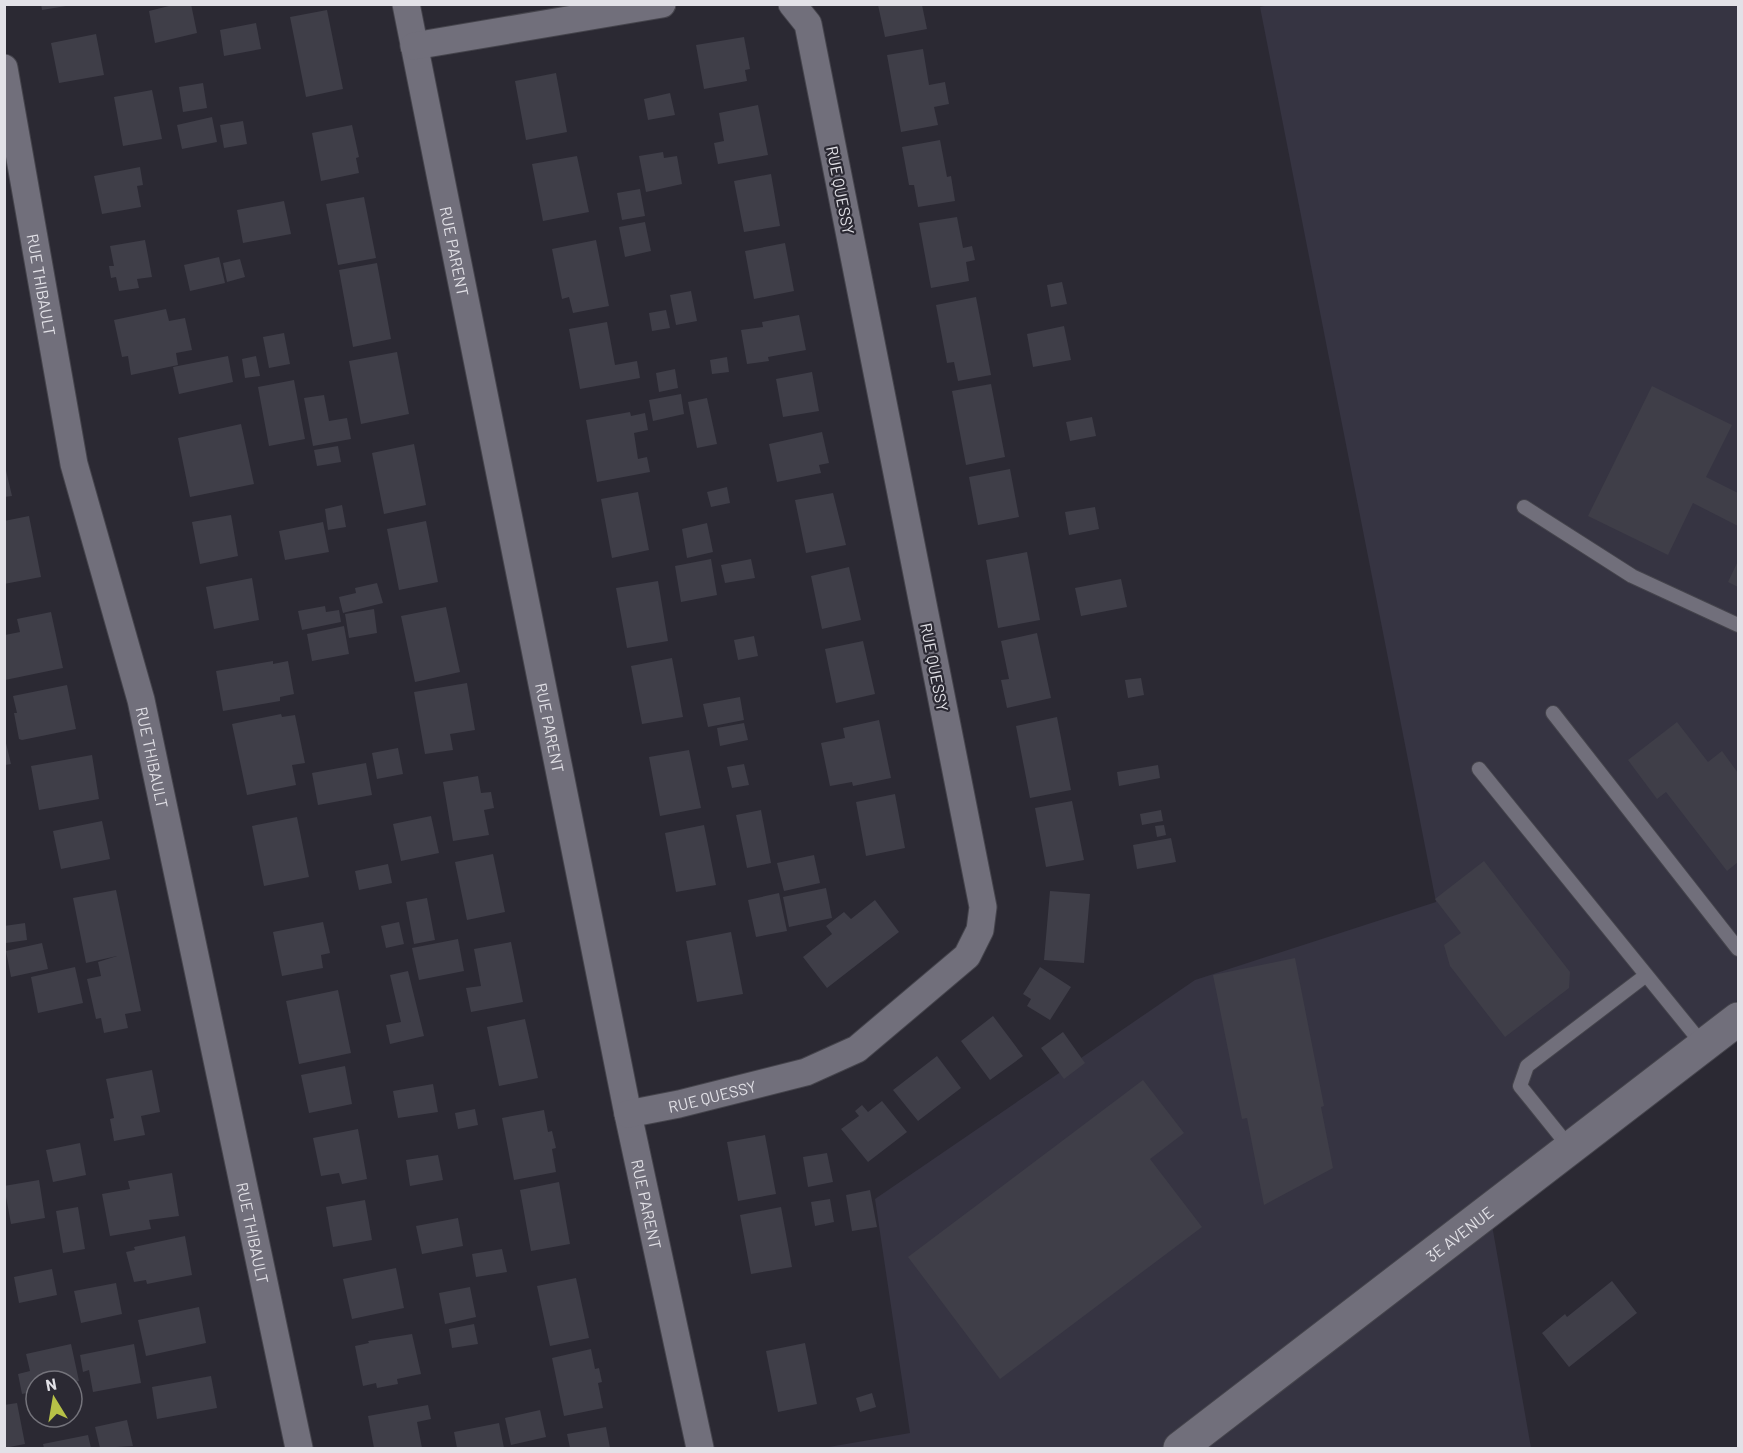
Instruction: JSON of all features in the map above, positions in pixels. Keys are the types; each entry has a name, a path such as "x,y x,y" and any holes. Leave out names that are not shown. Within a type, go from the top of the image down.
{"main road":[{"name":"3E AVENUE","path":"1180,1449 1738,1019"}],"street":[{"name":"RUE PARENT","path":"406,4 628,1114 700,1449"},
{"path":"414,46 662,4"},
{"name":"RUE QUESSY","path":"628,1114 679,1104 806,1072 857,1049 967,956 980,930 983,907 808,24 792,4"},
{"name":"RUE THIBAULT","path":"4,68 74,464 141,700 299,1449"}],"lane":[{"path":"1524,507 1632,576 1738,625"},
{"path":"1553,713 1738,949"},
{"path":"1479,769 1704,1046"},
{"path":"1570,1149 1520,1086 1527,1066 1645,976"}],"shaded area":[{"path":"1273,4 1738,5 1738,1000 1488,1202 1531,1448 823,1448 910,1433 875,1199 1195,980 1436,902 1260,7"}],"building":[{"path":"41,4 66,4 66,6 42,10"},
{"path":"177,4 191,4 197,33 155,43 149,11"},
{"path":"878,5 922,5 927,29 885,37"},
{"path":"327,10 343,89 306,97 290,17"},
{"path":"256,23 261,49 224,56 220,30"},
{"path":"96,34 104,75 59,83 51,43"},
{"path":"744,37 750,69 745,70 747,81 704,89 696,45"},
{"path":"923,49 929,85 945,82 949,104 934,107 938,125 901,132 887,55"},
{"path":"556,73 567,132 526,140 515,81"},
{"path":"203,83 207,108 183,112 179,87"},
{"path":"152,90 162,139 123,146 114,97"},
{"path":"670,93 675,115 648,120 644,99"},
{"path":"758,105 768,155 718,164 714,143 724,141 719,113"},
{"path":"212,117 217,142 182,149 177,125"},
{"path":"243,121 247,144 224,148 220,125"},
{"path":"352,125 359,157 356,158 359,173 321,181 312,133"},
{"path":"940,140 947,177 951,176 955,201 918,207 914,185 909,185 902,147"},
{"path":"663,152 664,158 677,156 682,184 646,192 639,156"},
{"path":"577,156 589,212 543,221 532,164"},
{"path":"140,167 143,185 137,186 141,207 102,214 94,176"},
{"path":"771,174 780,226 744,232 734,181"},
{"path":"640,189 645,216 622,220 617,193"},
{"path":"364,197 376,258 338,265 326,204"},
{"path":"284,201 291,234 243,243 237,210"},
{"path":"957,217 963,248 972,246 975,260 966,262 969,281 931,288 919,223"},
{"path":"645,222 651,251 625,257 619,227"},
{"path":"145,240 152,277 137,279 139,288 119,291 116,277 111,278 109,266 114,266 110,246"},
{"path":"596,240 609,306 573,313 569,297 562,299 552,249"},
{"path":"785,243 794,291 754,299 745,251"},
{"path":"219,257 225,283 190,291 184,265"},
{"path":"240,259 245,277 227,282 223,263"},
{"path":"377,263 391,339 353,347 339,270"},
{"path":"1062,282 1067,304 1051,307 1047,285"},
{"path":"691,291 697,321 676,325 670,295"},
{"path":"976,297 991,375 958,381 954,362 947,363 936,305"},
{"path":"166,309 169,321 185,318 192,350 176,353 178,365 131,375 128,356 122,357 114,320"},
{"path":"666,310 670,328 652,331 649,313"},
{"path":"799,315 806,350 768,357 769,361 747,364 741,330 763,327 762,322"},
{"path":"607,322 615,365 637,361 640,378 580,389 569,329"},
{"path":"1064,326 1071,360 1033,367 1027,334"},
{"path":"284,333 290,364 269,368 263,337"},
{"path":"397,352 409,414 361,424 349,361"},
{"path":"228,356 233,382 179,394 173,367"},
{"path":"256,356 260,376 245,378 242,359"},
{"path":"727,357 729,372 712,374 710,360"},
{"path":"675,369 678,388 659,392 656,373"},
{"path":"812,372 819,411 783,417 776,379"},
{"path":"294,380 305,439 269,446 258,387"},
{"path":"991,384 1005,457 966,465 952,391"},
{"path":"1652,386 1732,425 1706,477 1738,493 1738,526 1693,503 1668,555 1588,516"},
{"path":"681,394 684,414 653,421 649,400"},
{"path":"324,395 329,421 347,418 351,439 313,446 304,398"},
{"path":"707,398 717,444 697,448 688,402"},
{"path":"630,412 631,416 645,413 648,430 634,433 638,459 647,457 650,472 597,482 586,420"},
{"path":"1092,417 1096,436 1070,441 1066,422"},
{"path":"241,424 254,484 190,497 178,438"},
{"path":"822,432 829,463 819,465 821,473 777,482 769,444"},
{"path":"414,444 426,505 384,514 372,453"},
{"path":"338,446 341,462 317,466 314,450"},
{"path":"4,462 12,496 4,497"},
{"path":"1010,469 1019,517 978,525 969,477"},
{"path":"727,487 730,503 711,507 707,492"},
{"path":"638,492 649,550 612,558 601,499"},
{"path":"833,493 846,545 806,553 795,500"},
{"path":"342,505 346,527 328,530 325,509"},
{"path":"1095,507 1099,529 1069,535 1065,512"},
{"path":"231,515 238,556 200,564 192,522"},
{"path":"29,516 41,577 4,584 4,521"},
{"path":"426,521 438,582 399,590 387,529"},
{"path":"323,522 329,552 285,560 279,531"},
{"path":"707,523 713,552 687,558 682,529"},
{"path":"1027,552 1040,620 998,628 986,560"},
{"path":"711,559 717,595 681,602 675,566"},
{"path":"751,559 755,578 725,583 721,565"},
{"path":"1738,561 1738,587 1728,582"},
{"path":"849,567 861,620 822,629 811,576"},
{"path":"252,578 259,620 214,629 206,587"},
{"path":"1121,579 1127,607 1081,616 1075,588"},
{"path":"658,581 668,641 627,648 616,588"},
{"path":"377,583 383,603 343,613 339,597 356,593 355,588"},
{"path":"325,606 326,612 339,610 341,622 302,630 298,611"},
{"path":"446,607 460,672 415,682 401,616"},
{"path":"374,609 377,633 349,638 345,614"},
{"path":"51,612 63,668 5,680 5,635 20,632 17,619"},
{"path":"344,626 349,654 312,661 307,634"},
{"path":"1037,633 1051,698 1007,708 1001,680 1009,679 1001,641"},
{"path":"754,636 758,656 738,660 734,640"},
{"path":"863,641 875,694 836,703 825,649"},
{"path":"672,658 683,717 642,724 631,666"},
{"path":"273,661 273,664 288,661 294,694 280,697 280,701 223,711 216,671"},
{"path":"1141,678 1144,695 1128,698 1125,680"},
{"path":"467,683 475,730 450,734 453,750 425,754 414,692"},
{"path":"67,685 76,729 19,739 13,696"},
{"path":"740,697 744,720 708,727 703,704"},
{"path":"281,714 282,717 295,715 305,763 292,765 296,785 247,795 232,724"},
{"path":"1057,717 1071,790 1030,798 1016,726"},
{"path":"879,720 891,778 853,786 852,782 830,786 821,743 845,738 843,728"},
{"path":"1677,722 1708,762 1722,751 1738,773 1738,862 1727,871 1666,792 1657,799 1628,760"},
{"path":"744,723 748,740 720,746 717,728"},
{"path":"5,739 11,764 5,765"},
{"path":"398,748 403,774 377,779 372,753"},
{"path":"689,750 701,808 660,816 649,757"},
{"path":"92,755 99,799 39,810 31,766"},
{"path":"366,763 372,795 318,805 312,773"},
{"path":"744,764 749,785 732,788 727,767"},
{"path":"1158,765 1160,778 1119,786 1117,772"},
{"path":"478,776 481,793 491,792 494,808 484,810 489,835 453,841 443,782"},
{"path":"895,794 905,848 866,856 856,802"},
{"path":"1072,801 1084,860 1046,867 1035,808"},
{"path":"761,810 771,863 747,868 736,815"},
{"path":"1161,810 1163,821 1142,825 1140,814"},
{"path":"431,816 439,853 401,861 393,824"},
{"path":"297,817 309,877 264,886 252,826"},
{"path":"102,821 110,859 61,869 53,831"},
{"path":"704,825 716,885 676,892 665,833"},
{"path":"1164,825 1166,835 1157,837 1155,826"},
{"path":"1171,838 1176,862 1137,869 1133,845"},
{"path":"493,854 505,912 467,920 455,862"},
{"path":"814,855 820,883 784,891 777,863"},
{"path":"1484,861 1570,972 1569,988 1505,1037 1450,966 1444,945 1461,933 1435,899"},
{"path":"388,864 392,883 359,890 355,871"},
{"path":"826,888 832,918 789,927 783,897"},
{"path":"116,890 141,1011 125,1014 128,1028 104,1033 101,1018 96,1019 87,979 101,976 98,962 117,956 86,963 73,898"},
{"path":"1050,891 1090,894 1084,963 1044,960"},
{"path":"779,893 787,931 756,937 748,900"},
{"path":"427,898 435,940 414,944 406,902"},
{"path":"875,900 899,932 827,988 803,957 832,934 826,926 844,912 851,919"},
{"path":"323,922 330,953 321,955 323,968 282,976 273,932"},
{"path":"399,922 404,944 386,948 381,926"},
{"path":"25,923 27,940 6,943 4,926"},
{"path":"731,932 743,994 697,1002 686,941"},
{"path":"458,939 464,971 419,980 412,948"},
{"path":"511,942 523,1002 471,1012 466,988 481,986 474,949"},
{"path":"42,943 48,969 11,977 6,951"},
{"path":"1295,958 1324,1106 1321,1107 1333,1168 1264,1205 1247,1118 1242,1119 1213,975"},
{"path":"75,967 83,1003 38,1013 31,977"},
{"path":"1040,967 1071,987 1050,1020 1027,1006 1031,999 1023,994"},
{"path":"408,971 424,1036 390,1044 386,1025 401,1022 390,975"},
{"path":"338,990 351,1053 299,1064 286,1001"},
{"path":"993,1016 1023,1056 990,1080 961,1041"},
{"path":"525,1019 538,1078 499,1086 487,1027"},
{"path":"1063,1032 1085,1063 1064,1079 1041,1048"},
{"path":"937,1056 961,1088 918,1121 893,1090"},
{"path":"345,1066 352,1104 309,1113 301,1075"},
{"path":"152,1070 160,1112 141,1116 145,1135 114,1141 110,1119 114,1118 106,1079"},
{"path":"1143,1080 1184,1133 1150,1159 1202,1227 1000,1379 908,1257"},
{"path":"433,1084 438,1112 398,1118 393,1091"},
{"path":"882,1101 907,1132 868,1162 841,1129 859,1116 855,1111 862,1105 868,1112"},
{"path":"475,1109 478,1125 458,1129 455,1113"},
{"path":"544,1110 548,1132 552,1131 556,1148 552,1149 556,1172 514,1180 502,1118"},
{"path":"358,1129 367,1179 342,1184 339,1173 321,1176 313,1138"},
{"path":"765,1135 776,1194 738,1201 727,1142"},
{"path":"80,1143 86,1175 53,1182 46,1150"},
{"path":"827,1153 833,1182 808,1187 803,1157"},
{"path":"438,1155 443,1180 410,1186 406,1160"},
{"path":"172,1173 179,1216 149,1220 151,1229 110,1236 102,1194 130,1189 128,1181"},
{"path":"39,1180 45,1218 11,1224 4,1186"},
{"path":"559,1182 570,1244 531,1251 520,1190"},
{"path":"870,1190 877,1227 852,1231 846,1195"},
{"path":"830,1199 834,1222 815,1226 811,1202"},
{"path":"365,1200 372,1240 333,1247 326,1207"},
{"path":"78,1207 85,1249 63,1253 56,1211"},
{"path":"781,1207 792,1267 751,1274 740,1215"},
{"path":"458,1218 463,1246 422,1254 416,1226"},
{"path":"185,1236 192,1275 147,1284 146,1280 134,1282 126,1252 135,1250 134,1247"},
{"path":"502,1249 507,1272 476,1277 472,1254"},
{"path":"396,1268 404,1308 352,1319 343,1279"},
{"path":"52,1269 57,1295 19,1303 14,1277"},
{"path":"576,1278 589,1338 550,1346 537,1286"},
{"path":"1612,1281 1637,1313 1569,1367 1542,1333 1565,1314 1567,1317"},
{"path":"116,1283 122,1314 81,1323 74,1291"},
{"path":"470,1287 476,1317 445,1324 439,1293"},
{"path":"199,1307 206,1343 146,1356 138,1320"},
{"path":"474,1324 478,1344 452,1348 449,1329"},
{"path":"412,1334 421,1374 397,1379 398,1384 377,1388 376,1383 363,1386 355,1346 369,1343 368,1341"},
{"path":"805,1343 817,1404 778,1412 766,1351"},
{"path":"71,1344 76,1369 30,1369 26,1354"},
{"path":"134,1344 141,1383 93,1392 89,1370 84,1372 80,1355"},
{"path":"591,1349 595,1369 599,1368 602,1382 598,1383 603,1408 564,1416 552,1358"},
{"path":"24,1372 24,1394 22,1394 18,1374"},
{"path":"211,1376 217,1408 157,1419 152,1387"},
{"path":"872,1393 876,1407 860,1412 856,1398"},
{"path":"17,1403 25,1444 4,1448 4,1405"},
{"path":"428,1405 431,1419 417,1422 422,1448 374,1448 368,1416"},
{"path":"540,1410 546,1437 511,1445 505,1418"},
{"path":"127,1420 133,1446 100,1448 95,1427"},
{"path":"499,1423 504,1448 457,1448 454,1432"},
{"path":"606,1427 610,1448 570,1448 567,1434"},
{"path":"88,1435 91,1448 44,1448 43,1444"}]}
